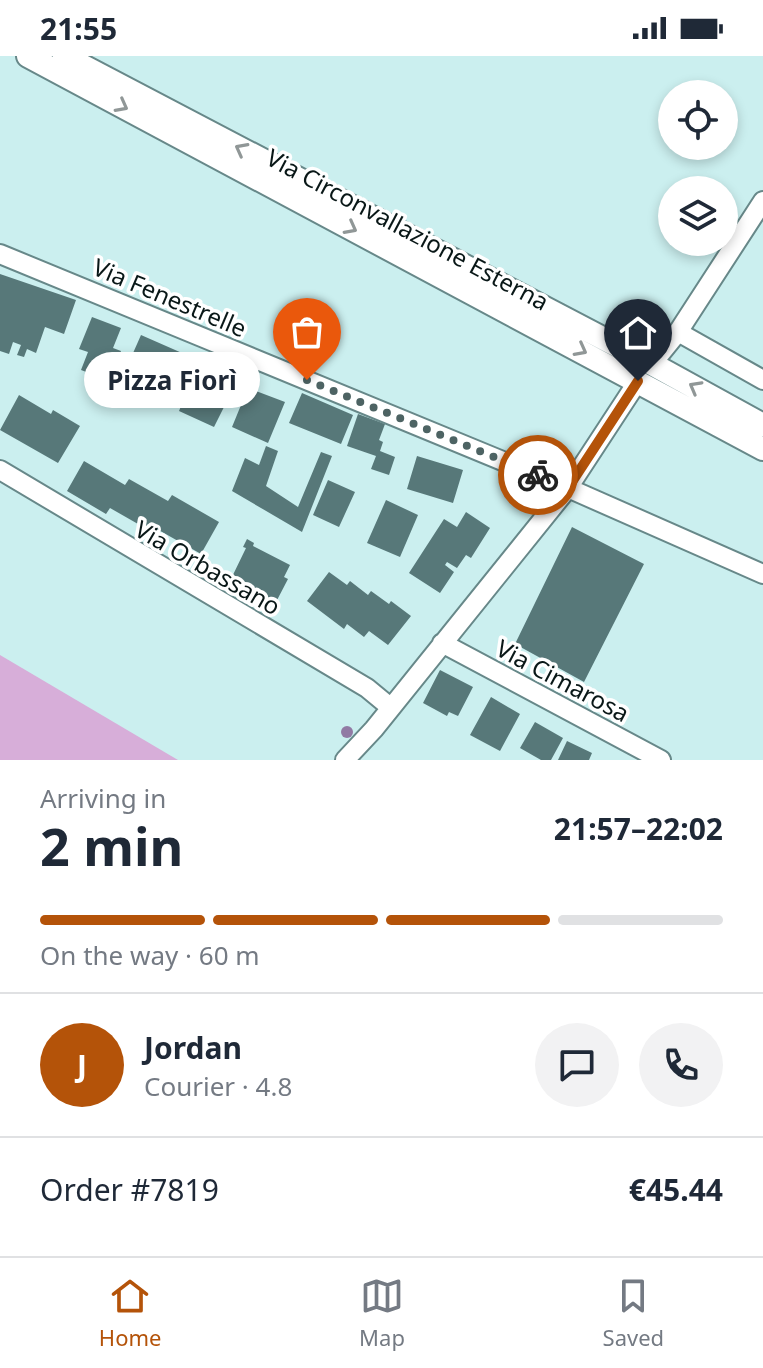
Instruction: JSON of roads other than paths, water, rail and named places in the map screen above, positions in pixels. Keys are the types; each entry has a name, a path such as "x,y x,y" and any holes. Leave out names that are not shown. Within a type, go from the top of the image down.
{"main road":[{"name":"Via Circonvallazione Esterna","path":"28,56 63,65 645,372 763,425"},
{"name":"Via Circonvallazione Esterna","path":"645,372 763,449"}],"street":[{"path":"21,56 63,65"},
{"path":"345,760 374,729 568,488 645,372 678,332 763,201"},
{"name":"Via Fenestrelle","path":"0,254 568,488 763,574"},
{"path":"678,332 763,380"},
{"name":"Via Orbassano","path":"0,470 367,688 390,707"},
{"name":"Via Cimarosa","path":"442,643 661,760"}],"place":[{"name":"Pizza Fiorì","path":"307,380"}]}
